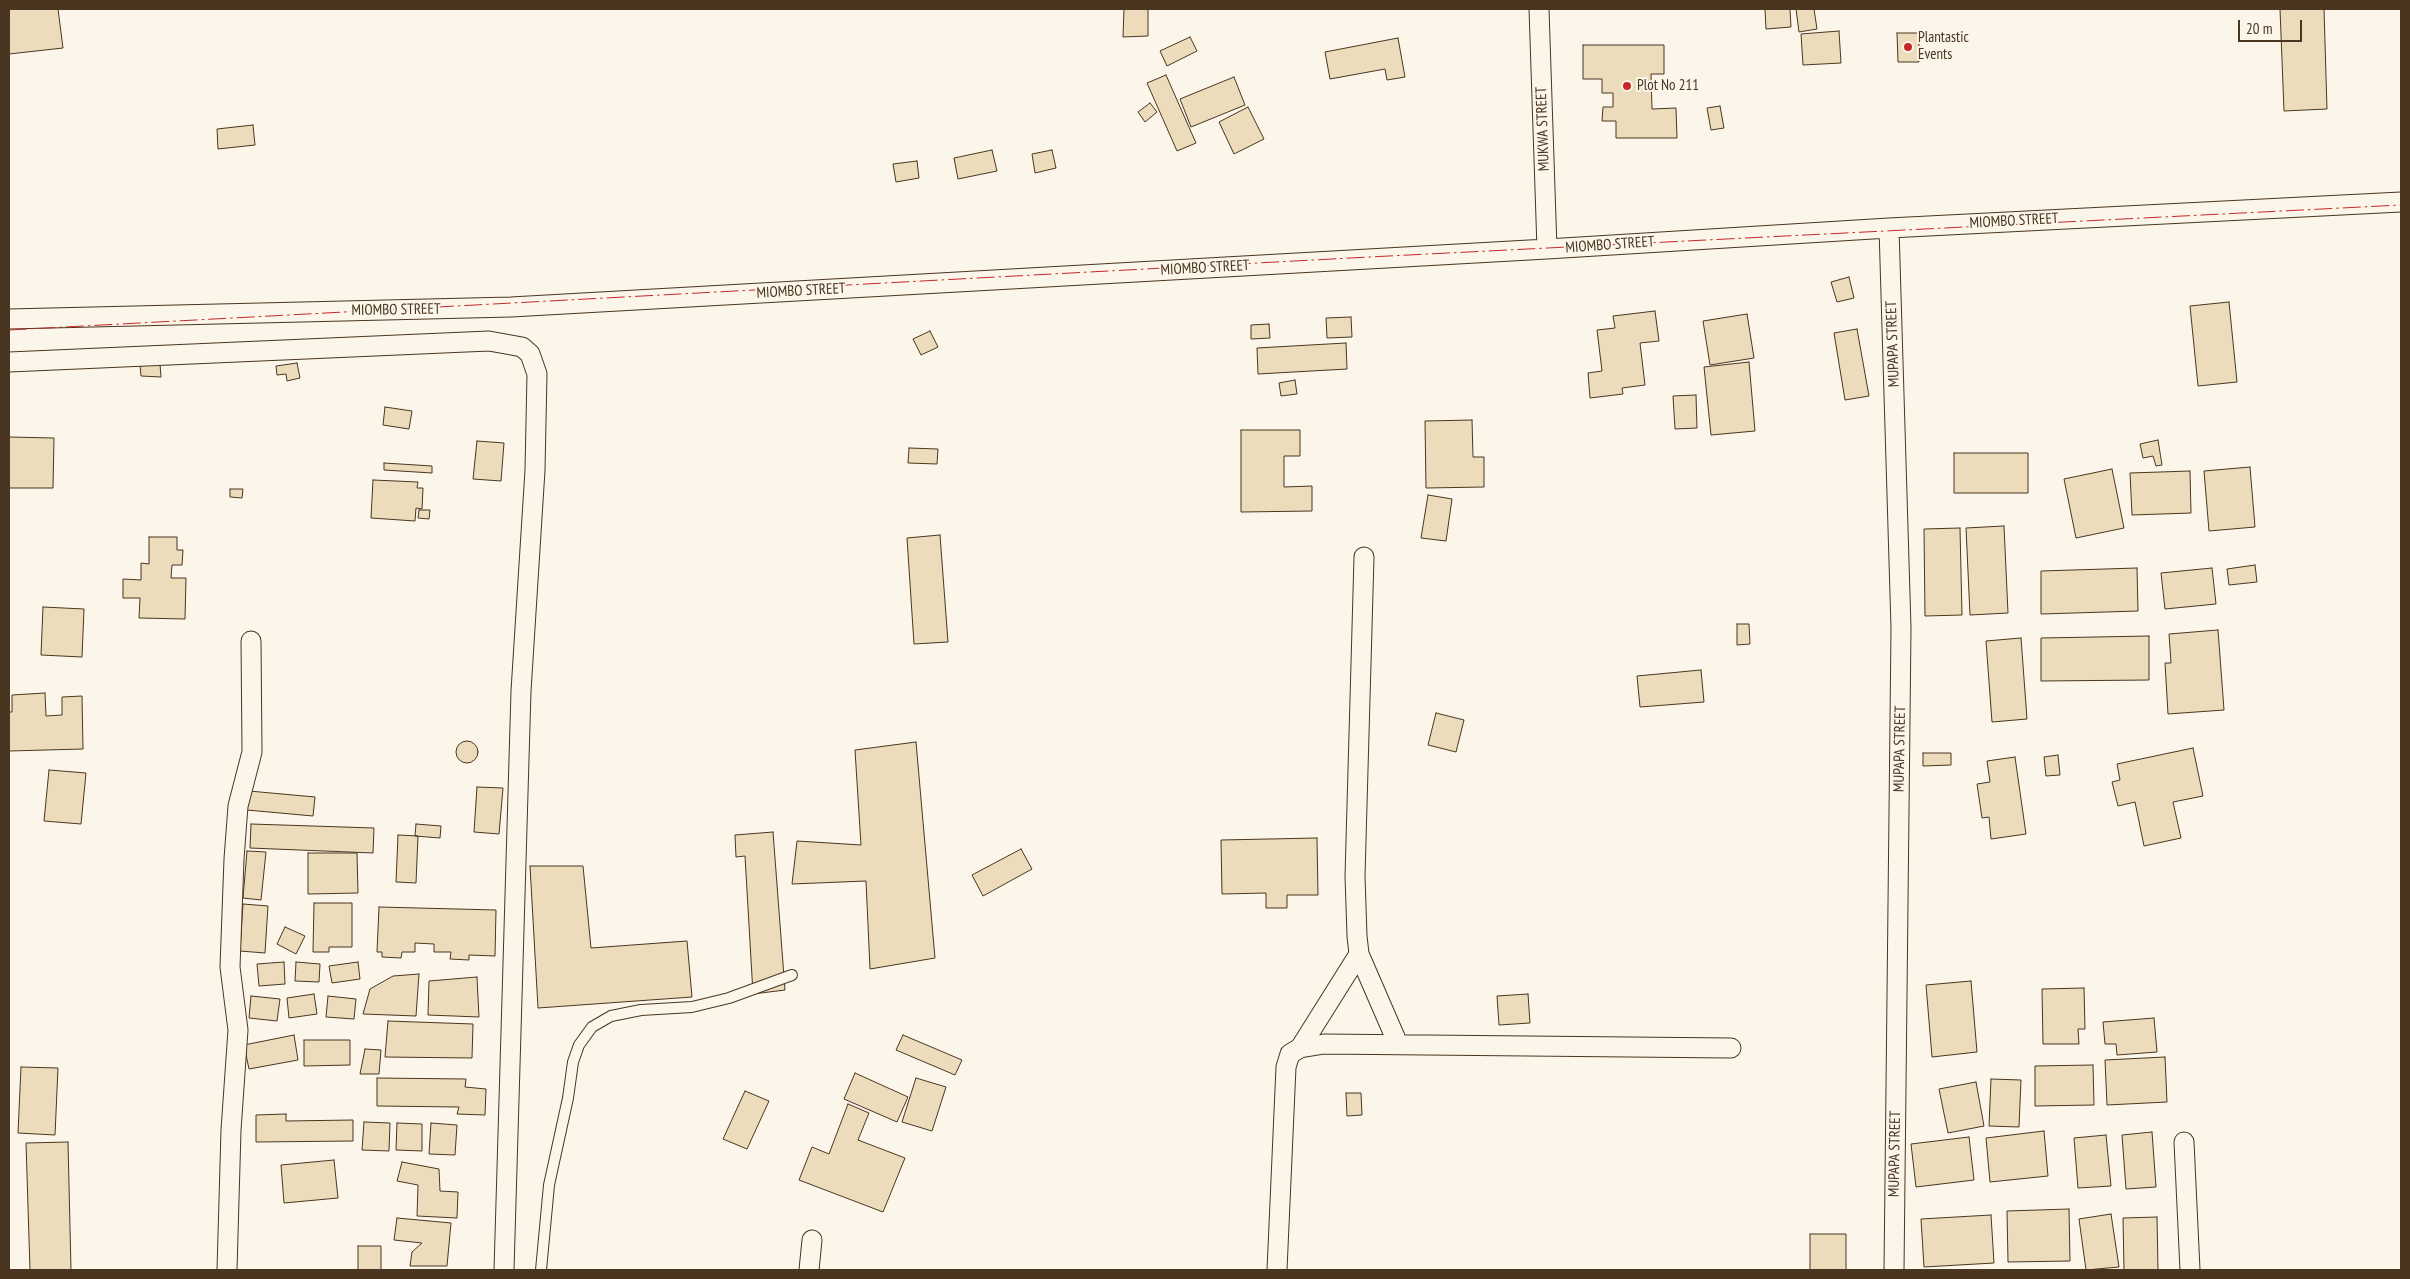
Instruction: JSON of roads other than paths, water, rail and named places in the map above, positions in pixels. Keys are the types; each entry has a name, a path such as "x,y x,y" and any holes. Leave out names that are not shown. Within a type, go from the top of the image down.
{"street":[{"name":"MUKWA STREET","path":"1539,9 1548,249"},
{"name":"MIOMBO STREET","path":"9,320 511,307 1890,228 2401,202"},
{"name":"MUPAPA STREET","path":"1890,228 1901,628 1894,1270"},
{"path":"9,362 489,341 522,347 530,354 537,374 535,470 521,691 504,1270"},
{"path":"1364,556 1355,876 1359,954 1398,1044"},
{"path":"227,1270 231,1130 238,1030 230,966 234,860 238,806 252,752 251,641"},
{"path":"1300,1048 1359,954"},
{"path":"1277,1270 1286,1067 1290,1054 1300,1048 1324,1044 1398,1044 1731,1048"},
{"path":"2184,1142 2190,1270"},
{"path":"809,1270 812,1240"}],"lane":[{"path":"541,1270 549,1185 574,1062 579,1045 592,1027 611,1016 641,1010 692,1007 729,998 792,974"}],"place":[{"name":"Plantastic Events","path":"1908,47"},
{"name":"Plot No 211","path":"1627,86"}]}
